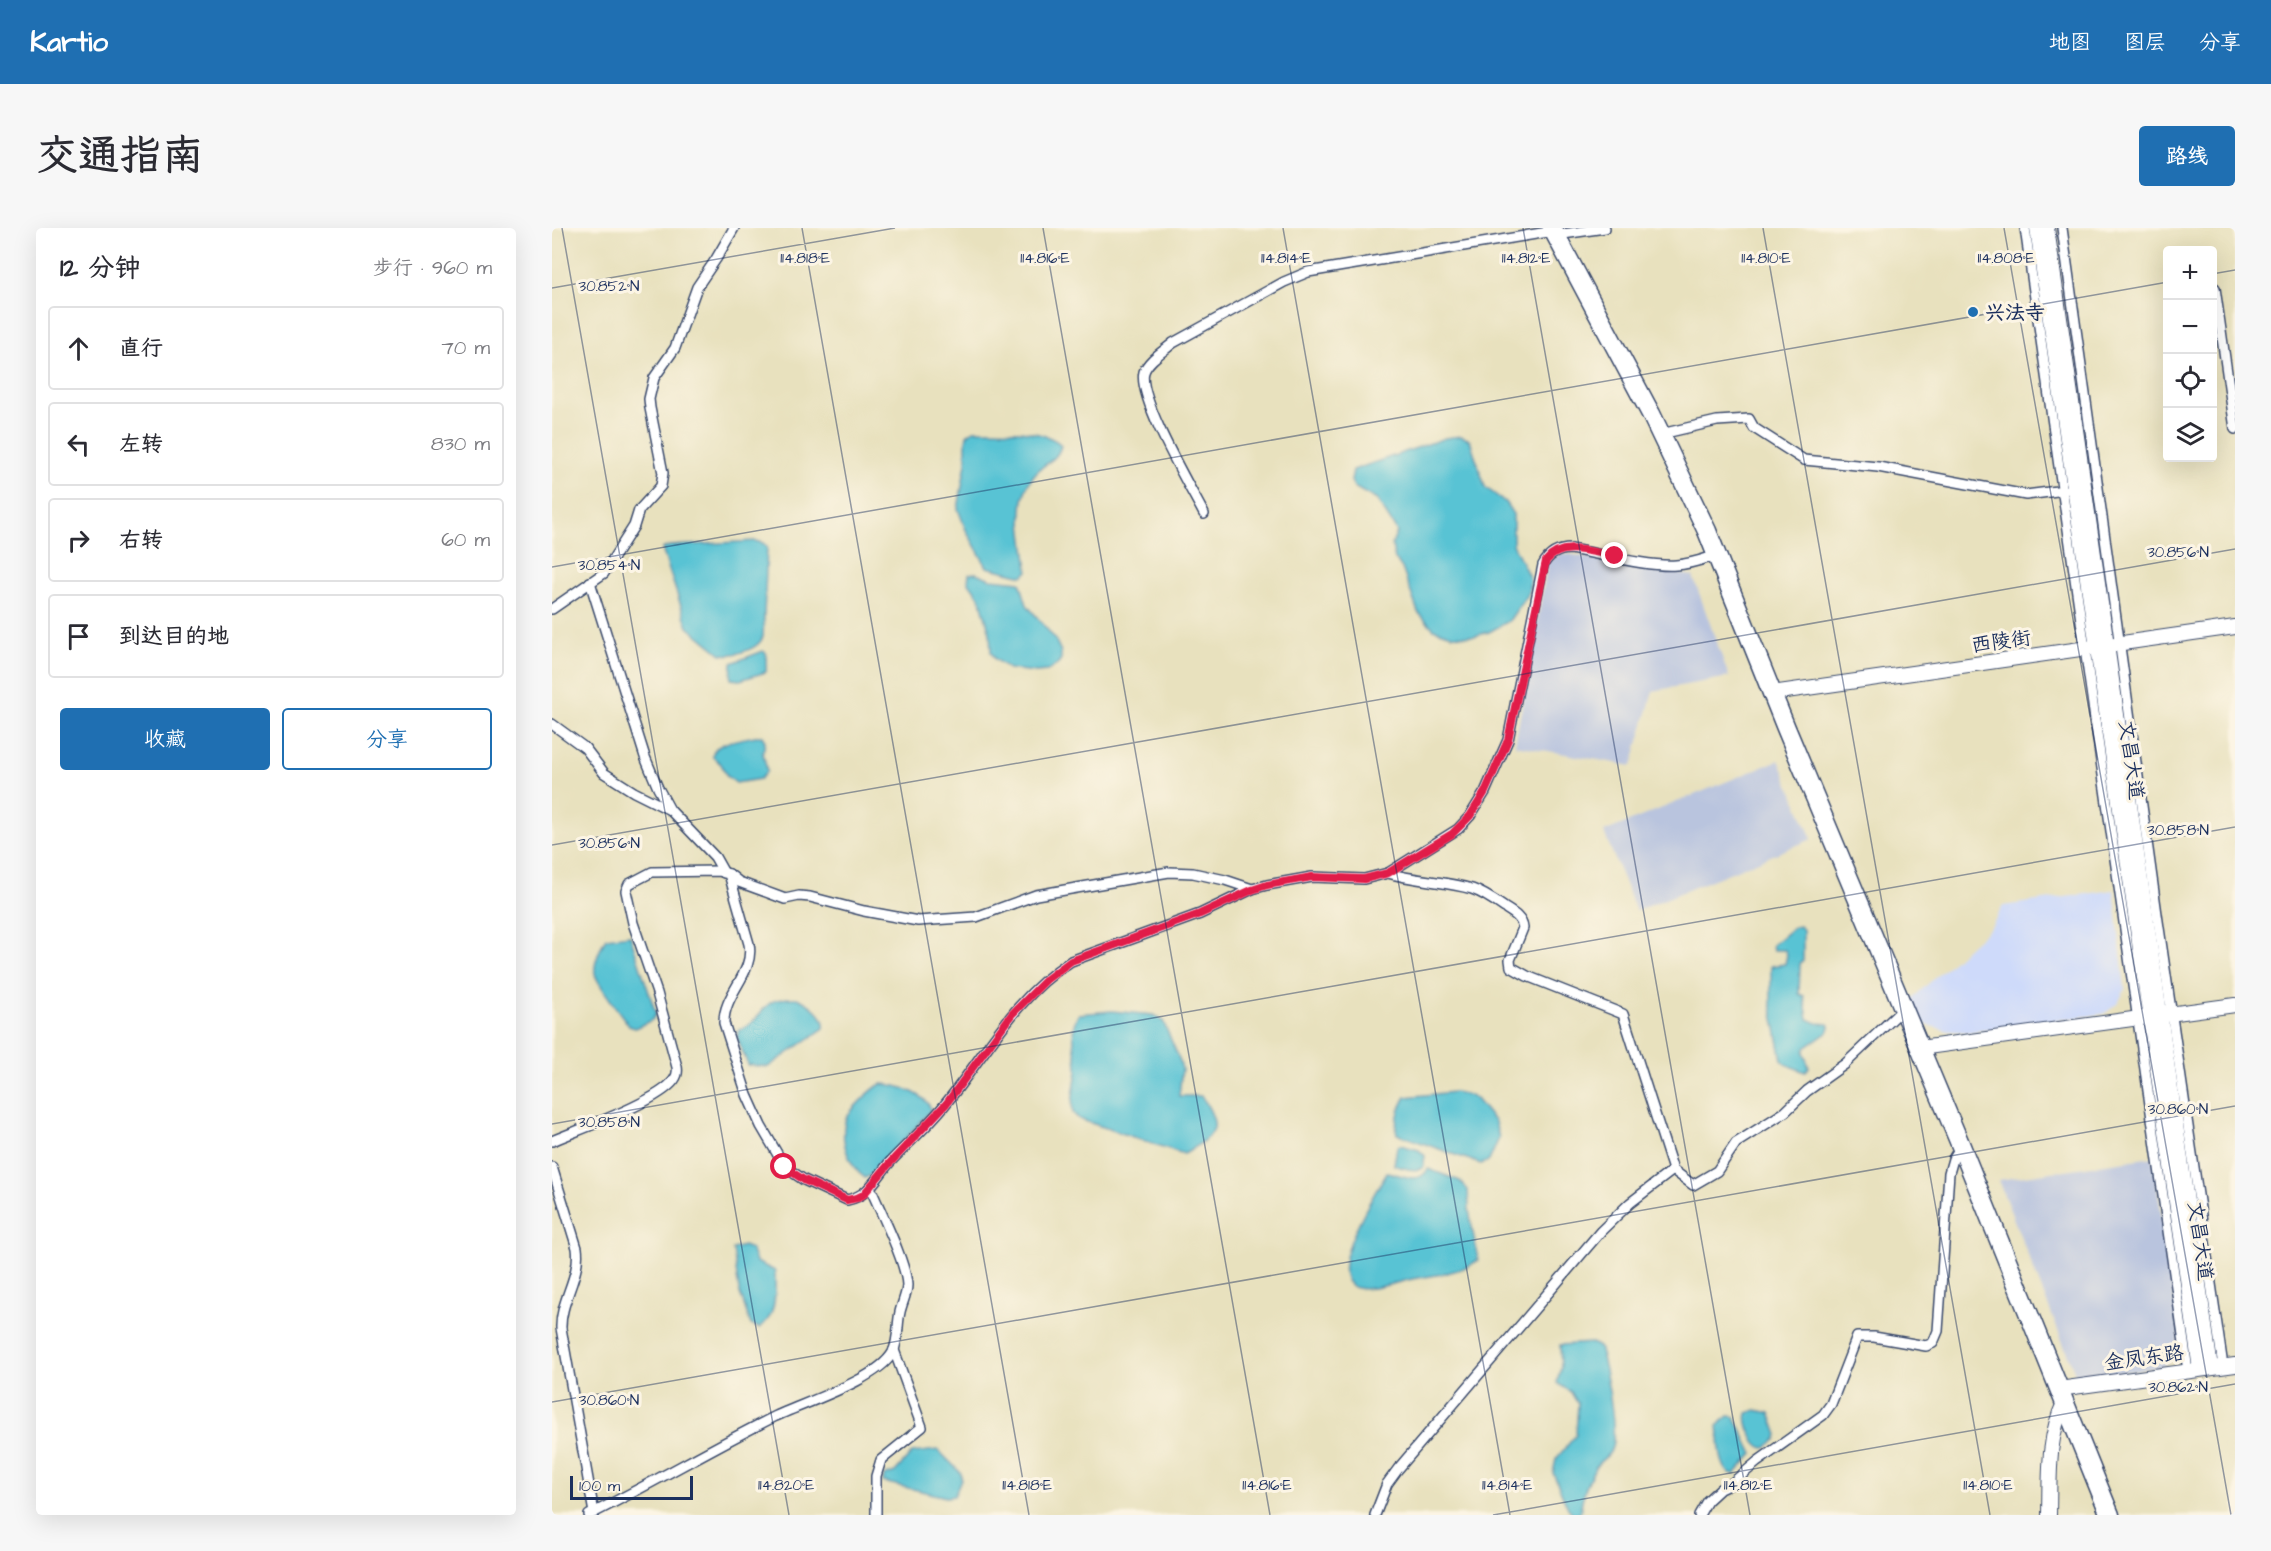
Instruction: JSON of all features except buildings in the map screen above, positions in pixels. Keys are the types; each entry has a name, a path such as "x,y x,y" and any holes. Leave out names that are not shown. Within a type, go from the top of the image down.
{"highway":[{"path":"1554,231 1661,434 1717,555 1772,693 1961,1146 2110,1515"}],"main road":[{"name":"文昌大道","path":"2037,228 2068,490 2101,646"},
{"name":"文昌大道","path":"2047,228 2101,646 2155,1016 2211,1368"},
{"name":"西陵街","path":"1772,693 2235,627"},
{"path":"1920,1048 2235,1005"},
{"name":"金凤东路","path":"2062,1396 2211,1368"},
{"path":"2049,1515 2052,1440 2062,1396"}],"street":[{"path":"552,609 604,573 634,526 639,510 662,483 663,473 650,408 654,378 675,348 697,287 734,228"},
{"path":"1204,514 1148,403 1143,375 1149,364 1173,343 1284,282 1308,272 1554,231 1605,228"},
{"path":"1661,434 1717,421 1749,419 1754,428 1804,460 1878,467 2026,495 2068,490 2025,228"},
{"path":"2062,228 2101,646 2155,1016 2211,1368"},
{"path":"2217,300 2235,429"},
{"path":"591,582 645,757 658,788 670,810 715,857 726,873 749,944 748,964 725,1011 724,1023 747,1095 756,1116 788,1171 847,1200 863,1195 946,1104 1012,1014 1061,967 1081,956 1200,914 1252,890 1298,879 1364,879 1388,873 1458,829 1470,816 1489,783 1508,740 1543,565 1557,551 1571,549 1660,565 1695,562 1717,555"},
{"path":"552,724 585,748 604,773 634,792 670,810"},
{"path":"552,1141 651,1098 674,1081 677,1074 663,1012 633,923 627,887 652,872 708,870 726,873 739,882 785,899 799,896 810,897 864,911 918,921 976,917 1036,895 1169,872 1204,875 1252,890"},
{"path":"1388,873 1466,888 1486,895 1512,911 1523,924 1510,960 1511,967 1527,976 1623,1014 1673,1170 1693,1185 1717,1172 1736,1143 1785,1112 1807,1091 1845,1064 1903,1009"},
{"path":"1699,1515 1707,1501 1720,1489 1731,1484 1757,1462 1823,1415 1831,1404 1857,1337 1874,1337 1926,1346 1933,1343 1938,1331 1949,1173 1953,1159 1961,1146"},
{"path":"552,1167 577,1248 578,1261 561,1318 561,1328 591,1514 776,1416 836,1391 878,1367 894,1350 907,1282 896,1246 870,1187"},
{"path":"1375,1515 1387,1484 1398,1469 1602,1231 1625,1207 1673,1170"},
{"path":"876,1515 876,1476 881,1460 922,1427 894,1350"}],"shaded area":[{"path":"1562,553 1693,576 1729,677 1653,691 1632,766 1515,745 1548,562"},
{"path":"1779,760 1812,839 1636,911 1604,832"},
{"path":"2114,890 2125,989 2118,1003 2108,1011 2103,1014 1969,1032 1948,1031 1913,1021 1906,1004 1991,927 2003,906"},
{"path":"2153,1157 2179,1334 2177,1349 2169,1362 2160,1367 2077,1378 1998,1180"}],"water":[{"path":"974,430 1032,433 1053,439 1061,445 1057,455 1034,475 1027,486 1022,522 1028,571 1023,576 987,567 966,530 958,509 966,463 967,435"},
{"path":"1461,436 1470,440 1485,487 1505,502 1513,514 1513,544 1530,579 1529,592 1509,621 1489,632 1474,636 1452,635 1434,629 1418,612 1402,568 1394,557 1392,544 1397,532 1395,528 1377,500 1354,487 1351,481 1353,470 1445,438"},
{"path":"755,541 767,547 763,637 751,649 732,654 721,654 688,627 662,549 670,546"},
{"path":"976,573 991,579 1020,582 1027,605 1055,639 1061,652 1061,659 1057,665 1047,671 1036,672 1009,669 995,659 991,652 990,633 980,598 968,581 969,574"},
{"path":"763,651 766,653 766,672 740,680 731,679 732,663"},
{"path":"762,736 765,741 763,753 767,771 760,779 736,783 727,776 721,764 713,757 714,752 729,742"},
{"path":"1800,926 1803,930 1803,960 1800,964 1799,994 1804,996 1808,1019 1828,1024 1830,1027 1828,1032 1805,1048 1804,1053 1809,1067 1805,1072 1785,1064 1782,1060 1771,1003 1771,966 1785,964 1787,955 1785,950 1773,950 1772,945 1794,927"},
{"path":"630,935 656,1014 652,1020 635,1028 629,1026 595,974 598,955 606,938"},
{"path":"797,998 820,1014 824,1028 768,1067 748,1065 737,1038 739,1030 755,1020 775,1000"},
{"path":"1112,1011 1153,1015 1163,1021 1182,1069 1179,1096 1201,1096 1214,1120 1212,1132 1192,1150 1184,1154 1079,1119 1073,1113 1077,1070 1073,1034 1076,1020 1079,1014"},
{"path":"881,1084 902,1088 917,1095 924,1099 931,1110 875,1173 865,1178 854,1167 847,1153 844,1137 845,1122 855,1107"},
{"path":"1454,1092 1475,1098 1495,1122 1499,1138 1489,1161 1481,1164 1397,1134 1398,1115 1406,1097"},
{"path":"1400,1145 1419,1150 1425,1156 1423,1168 1412,1170 1394,1165 1397,1147"},
{"path":"1428,1169 1460,1181 1468,1190 1469,1210 1478,1260 1465,1268 1447,1273 1374,1288 1354,1287 1346,1279 1345,1266 1348,1249 1364,1213 1387,1172 1415,1178 1420,1177"},
{"path":"743,1246 751,1249 756,1262 775,1271 775,1295 772,1310 770,1317 759,1328 751,1325 739,1290 733,1249"},
{"path":"1592,1343 1599,1347 1608,1384 1613,1443 1610,1452 1590,1476 1580,1513 1574,1515 1568,1508 1553,1473 1556,1459 1576,1435 1578,1404 1571,1392 1557,1383 1561,1367 1560,1345"},
{"path":"1756,1410 1770,1413 1778,1435 1776,1440 1764,1448 1753,1439 1747,1422 1747,1413"},
{"path":"1729,1416 1735,1417 1753,1454 1735,1474 1729,1473 1725,1468 1720,1450 1718,1425"},
{"path":"938,1450 961,1473 954,1496 946,1497 883,1482 884,1476 895,1472 912,1453"}],"place":[{"name":"兴法寺","path":"1973,312"}],"route":[{"path":"784,1167 804,1180 847,1200 857,1198 863,1195 946,1104 991,1039 1012,1014 1061,967 1081,956 1200,914 1267,885 1312,877 1364,879 1388,873 1452,834 1470,816 1485,792 1508,740 1543,565 1557,551 1566,549 1615,556"}]}
